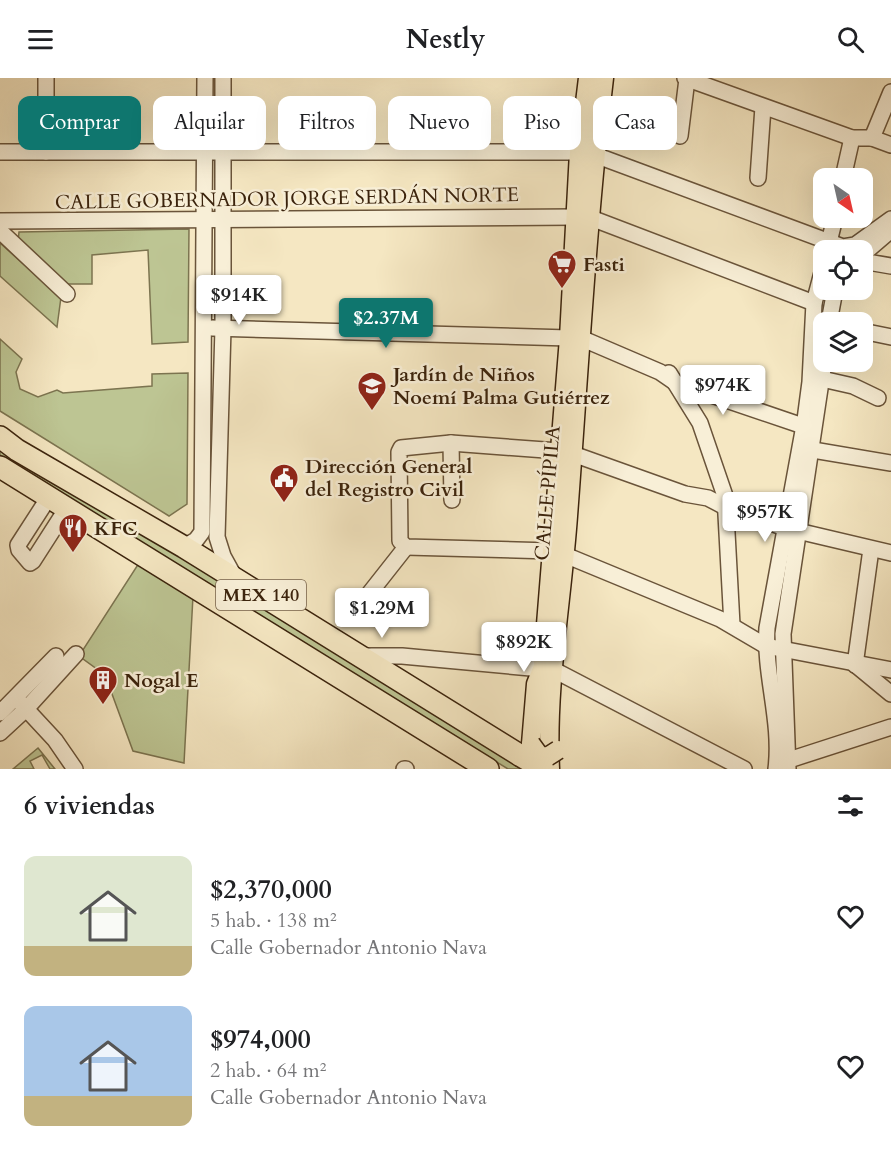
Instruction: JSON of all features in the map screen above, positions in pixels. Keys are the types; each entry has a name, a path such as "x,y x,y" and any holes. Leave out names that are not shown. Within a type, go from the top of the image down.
{"highway":[{"name":"MEX 140","path":"0,437 17,450 184,547 391,674 526,750 543,769"},
{"name":"MEX 140","path":"0,467 487,769"}],"main road":[{"name":"CALLE PÍPILA","path":"538,769 536,742 548,669 576,339 587,153 588,78"},
{"name":"CALLE PÍPILA","path":"587,153 604,78"},
{"name":"CALLE PÍPILA","path":"548,669 550,769"},
{"path":"548,669 560,700 558,750 547,757 526,750 536,684 548,669"}],"street":[{"path":"46,78 46,152"},
{"path":"184,547 196,540 202,532 205,78"},
{"path":"223,78 223,328 217,537 223,556 235,579"},
{"path":"680,136 686,78 763,108 852,138 872,138 891,145"},
{"path":"872,138 891,92"},
{"path":"758,178 763,108"},
{"path":"845,168 852,138"},
{"path":"0,152 587,153 813,240"},
{"name":"CALLE GOBERNADOR JORGE SERDÁN NORTE","path":"0,222 222,218 583,217 814,303"},
{"path":"862,240 891,219"},
{"path":"14,247 19,222"},
{"path":"873,246 891,230"},
{"path":"0,231 14,247 67,294"},
{"path":"873,263 891,266"},
{"path":"815,300 818,312"},
{"path":"203,328 576,339 668,376 804,423"},
{"path":"873,333 891,337"},
{"path":"784,766 782,651 804,423 813,372"},
{"path":"784,766 776,730 766,646 813,450 823,372"},
{"path":"668,376 700,423 727,508 732,625"},
{"path":"822,379 853,386 878,398"},
{"path":"451,443 452,500"},
{"path":"891,553 792,531 727,508 708,498 685,494 566,453 451,443 401,448 399,452 400,541 406,547 558,553 732,625 766,646 782,651 891,670"},
{"path":"813,450 891,463"},
{"path":"354,613 406,547"},
{"path":"855,664 871,549"},
{"path":"0,713 21,704 76,654"},
{"path":"0,733 56,656"},
{"path":"362,656 402,656 548,669 744,769"},
{"path":"391,674 393,665 402,656"},
{"path":"855,664 891,694"},
{"path":"21,704 55,740 75,769"},
{"path":"784,766 891,727"}],"green space":[{"path":"189,229 188,342 152,344 148,250 92,255 92,284 64,284 18,242 19,232"},
{"path":"0,243 61,297 57,327 0,276"},
{"path":"0,339 22,359 16,372 20,389 38,397 57,390 63,393 152,386 152,374 188,373 187,504 169,516 0,411"},
{"path":"0,442 528,769 508,769 0,455"},
{"path":"139,563 193,596 184,763 133,751 105,675 79,656"},
{"path":"38,748 55,769 50,769 42,755 30,761 34,769 13,769"}],"place":[{"name":"Fasti","path":"562,290"},
{"name":"Jardín de Niños Noemí Palma Gutiérrez","path":"372,412"},
{"name":"Dirección General del Registro Civil","path":"284,504"},
{"name":"KFC","path":"73,554"},
{"name":"Nogal E","path":"103,706"}]}
